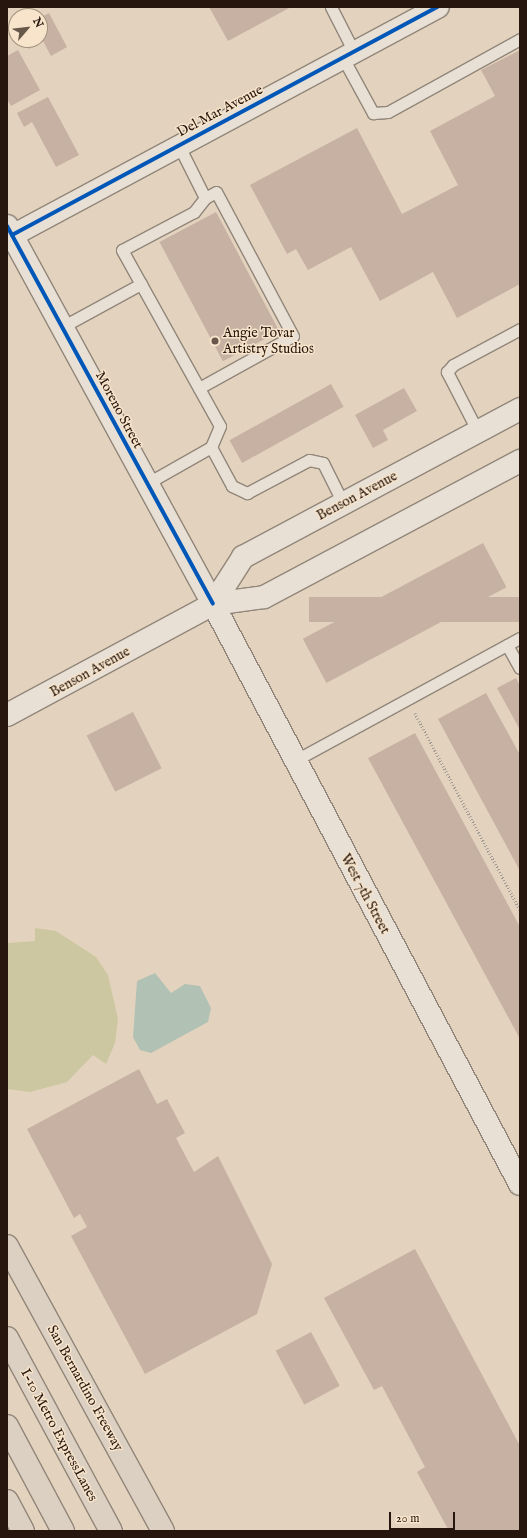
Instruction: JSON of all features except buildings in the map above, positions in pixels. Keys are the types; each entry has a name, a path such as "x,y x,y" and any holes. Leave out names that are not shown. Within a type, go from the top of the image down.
{"highway":[{"name":"San Bernardino Freeway","path":"7,1246 163,1531"},
{"name":"I-10 Metro ExpressLanes","path":"7,1338 111,1531"},
{"path":"7,1426 63,1531"},
{"path":"7,1501 23,1531"}],"main road":[{"name":"Moreno Street","path":"10,230 146,484 213,604"},
{"name":"Benson Avenue","path":"213,604 242,557 520,409"},
{"name":"Benson Avenue","path":"7,715 213,604 264,597 520,461"},
{"name":"West 7th Street","path":"213,604 294,761 520,1184"}],"street":[{"name":"Del Mar Avenue","path":"10,230 180,146 438,7"}],"lane":[{"path":"331,7 348,55 373,112 388,112 520,39"},
{"path":"180,146 206,198"},
{"path":"146,484 211,447 220,426 122,250 194,212 206,198 216,192 293,336 199,388"},
{"path":"62,327 141,284"},
{"path":"478,432 447,372 453,364 520,329"},
{"path":"211,447 232,486 248,493 309,460 323,463 344,503"},
{"path":"294,761 520,638"},
{"path":"507,645 520,668"}],"path":[{"path":"407,699 520,910"}],"shaded area":[{"path":"35,928 56,931 96,957 108,975 118,1019 115,1043 106,1064 93,1055 67,1082 30,1092 7,1089 7,943 35,941"},
{"path":"155,973 171,993 185,984 200,986 211,1008 208,1022 151,1053 140,1050 133,1037 137,981"}],"cycle path":[{"path":"12,235 438,7"},
{"path":"7,226 213,604"}],"place":[{"name":"Angie Tovar Artistry Studios","path":"215,341"}]}
